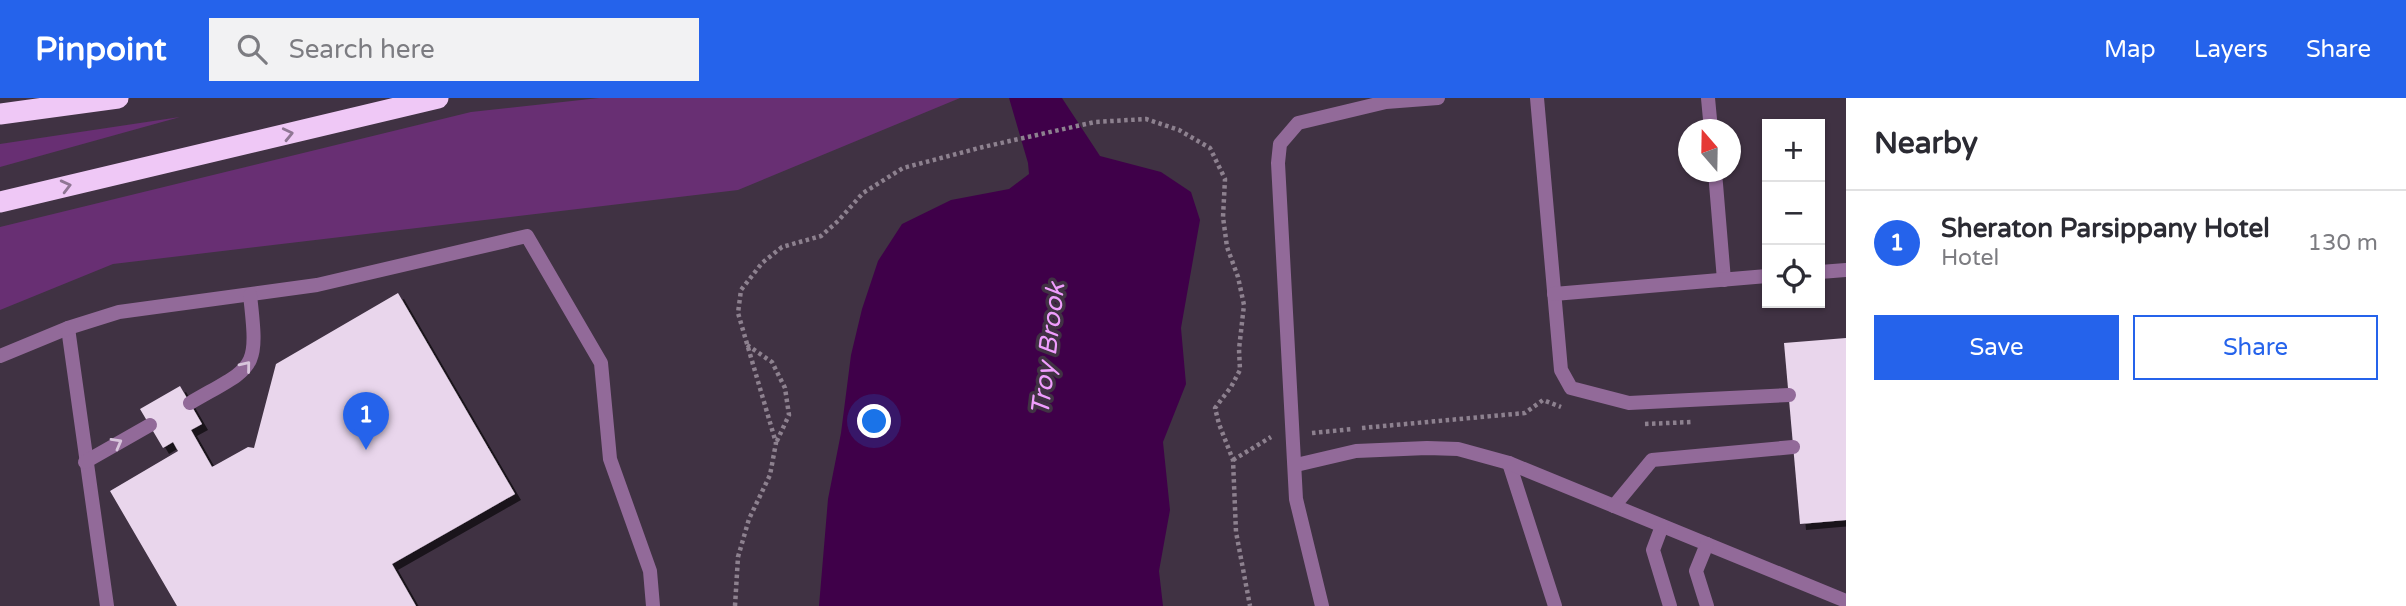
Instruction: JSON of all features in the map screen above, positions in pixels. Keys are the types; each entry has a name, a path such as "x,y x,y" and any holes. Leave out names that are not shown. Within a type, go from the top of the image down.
{"highway":[{"path":"0,114 118,98"},
{"path":"0,202 438,98"}],"lane":[{"path":"1322,606 1296,499 1278,163 1280,144 1298,123 1386,102 1438,98"},
{"path":"1536,98 1561,370 1571,388 1629,403 1789,395"},
{"path":"1708,98 1710,119"},
{"path":"1716,182 1724,280"},
{"path":"0,356 68,328 119,312 317,285 527,236 601,363 610,459 650,571 653,606"},
{"path":"1825,272 1846,270"},
{"path":"1554,294 1762,276"},
{"path":"190,403 245,371 253,358 255,344 250,295"},
{"path":"68,328 107,606"},
{"path":"85,461 150,425"},
{"path":"1614,506 1652,460 1793,447"},
{"path":"1296,466 1356,451 1458,449 1509,463 1846,601"},
{"path":"1509,463 1555,606"},
{"path":"1662,526 1653,550 1670,606"},
{"path":"1707,544 1696,571 1707,606"}],"path":[{"path":"776,443 738,313 741,290 762,263 782,247 821,236 863,193 903,168 1094,122 1146,119 1178,130 1210,148 1225,179 1223,217 1227,247 1244,304 1239,349 1240,370 1215,408 1233,460 1236,532 1250,606"},
{"path":"735,606 738,557 749,519 770,475 776,443 789,415 785,388 772,362 746,345"},
{"path":"1312,433 1525,413 1544,400 1566,408"},
{"path":"1634,424 1698,422"},
{"path":"1233,460 1271,436"}],"shaded area":[{"path":"599,98 960,98 738,190 113,264 0,310 0,227 471,112"},
{"path":"180,117 0,167 0,144"}],"water":[{"name":"Troy Brook","path":"1009,98 1062,98 1100,156 1161,172 1191,192 1200,220 1181,328 1186,384 1163,442 1170,510 1159,571 1163,606 819,606 828,499 841,433 851,355 862,309 878,261 902,224 951,200 1009,189 1029,174"}],"building":[{"path":"398,293 515,494 392,564 416,606 177,606 110,491 178,451 173,442 163,448 140,409 180,386 202,424 191,430 212,467 248,447 254,448 276,364"},
{"path":"1846,338 1846,520 1800,524 1784,343"}],"place":[{"name":"Sheraton Parsippany Hotel","path":"366,450"}]}
